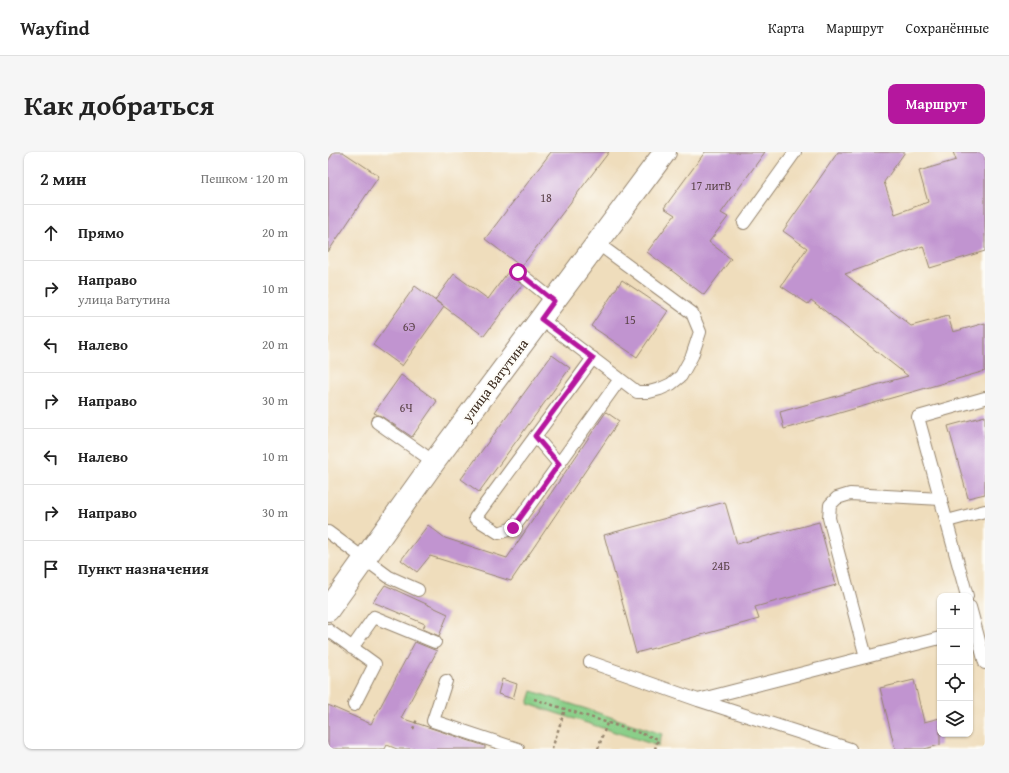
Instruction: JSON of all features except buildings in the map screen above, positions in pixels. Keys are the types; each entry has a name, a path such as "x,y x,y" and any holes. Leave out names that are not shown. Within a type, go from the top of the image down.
{"street":[{"name":"улица Ватутина","path":"328,610 434,462 665,152"}],"lane":[{"path":"744,223 789,154"},
{"path":"541,319 637,392 649,392 660,389 671,384 681,376 692,356 700,332 692,313 597,243"},
{"path":"518,272 554,301"},
{"path":"593,358 475,518 499,533 513,528 620,379"},
{"path":"966,593 918,417 985,398"},
{"path":"377,422 434,462"},
{"path":"535,436 559,464"},
{"path":"866,657 829,518 830,505 837,498 850,494 941,499"},
{"path":"947,521 985,511"},
{"path":"328,532 389,577 418,590"},
{"path":"352,648 374,617 435,642"},
{"path":"973,629 985,663"},
{"path":"328,630 375,664 354,705"},
{"path":"698,700 937,639"},
{"path":"590,662 698,700 850,749"},
{"path":"446,681 433,721 518,749"}],"path":[{"path":"534,699 658,739 655,749"},
{"path":"552,749 565,709"},
{"path":"598,749 607,723"}],"green space":[{"path":"532,691 662,734 658,746 528,704"}],"route":[{"path":"513,528 559,464 535,436 593,358 541,319 554,301 518,272"}]}
